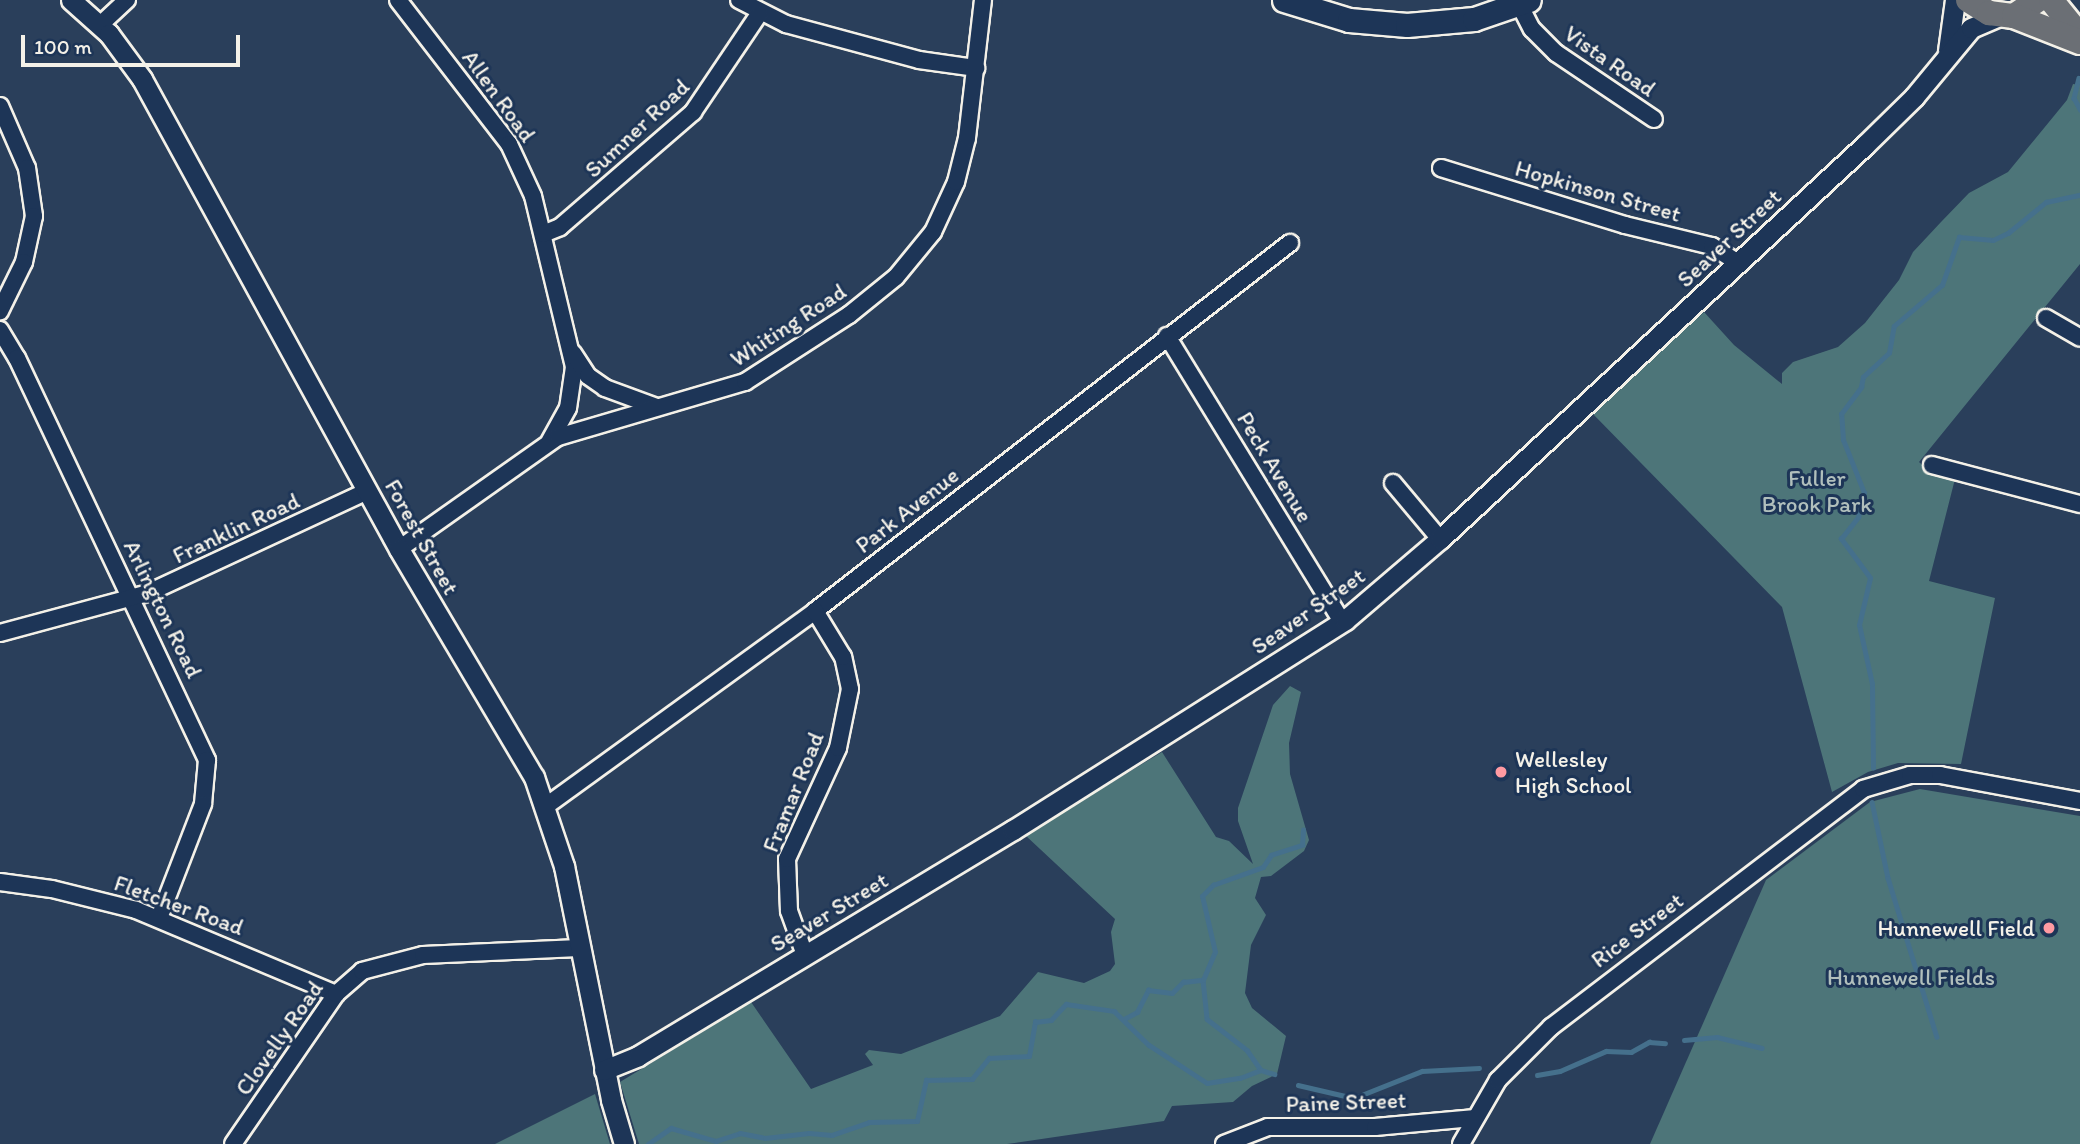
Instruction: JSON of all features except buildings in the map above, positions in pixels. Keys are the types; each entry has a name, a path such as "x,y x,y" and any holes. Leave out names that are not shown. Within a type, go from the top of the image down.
{"main road":[{"path":"1284,0 1349,20 1407,25 1474,19 1524,2"},
{"path":"1968,0 2080,39"},
{"path":"2008,16 2038,0"},
{"path":"2052,0 2080,39"}],"street":[{"name":"Forest Street","path":"71,0 100,25 142,79 400,549 520,752 546,806 567,878 604,1070 624,1144"},
{"path":"100,25 128,0"},
{"name":"Allen Road","path":"398,0 509,144 529,183 573,353 582,369 604,388 663,408"},
{"path":"739,0 759,14 919,60 976,68"},
{"name":"Whiting Road","path":"400,549 548,443 577,429 663,408 757,375 849,315 908,265 952,195 967,138 983,0"},
{"name":"Seaver Street","path":"1941,64 1952,35 1955,0"},
{"name":"Vista Road","path":"1524,2 1532,29 1556,53 1654,120"},
{"name":"Sumner Road","path":"544,234 560,227 693,113 759,14"},
{"name":"Seaver Street","path":"604,1070 638,1056 805,955 1342,622 1440,539 1903,109 1971,28 2008,16"},
{"path":"0,106 27,168 34,216 19,275 0,311"},
{"name":"Hopkinson Street","path":"1441,168 1625,225 1712,246 1738,263"},
{"name":"Park Avenue","path":"546,806 815,611 1290,243"},
{"path":"2046,318 2080,338"},
{"name":"Arlington Road","path":"0,330 200,739 208,770 198,818 159,918"},
{"name":"Peck Avenue","path":"1167,336 1342,622"},
{"name":"Allen Road","path":"548,443 570,398 573,353"},
{"path":"1932,465 2080,504"},
{"path":"1392,483 1440,539"},
{"name":"Franklin Road","path":"0,633 132,598 368,491"},
{"name":"Framar Road","path":"805,955 789,911 787,859 838,748 850,690 843,657 815,611"},
{"name":"Rice Street","path":"1461,1144 1473,1118 1507,1070 1579,1003 1830,811 1872,785 1910,775 1940,775 2080,801"},
{"name":"Fletcher Road","path":"0,882 72,893 159,918 336,993"},
{"name":"Clovelly Road","path":"233,1144 336,993 362,971 398,959 579,948"},
{"name":"Paine Street","path":"1224,1144 1268,1127 1363,1128 1473,1118"}],"green space":[{"name":"Fuller Brook Park","path":"2073,84 2080,85 2080,264 1919,462 1929,471 1955,479 1929,581 1995,598 1961,764 1898,763 1868,772 1832,792 1782,607 1592,413 1704,312 1734,345 1782,384 1782,373 1793,362 1838,347 1865,323 1899,280 1913,252 1969,193 2008,172 2067,100"},
{"path":"1290,686 1301,692 1289,743 1290,774 1309,840 1304,851 1271,876 1261,877 1255,898 1266,915 1251,945 1245,993 1252,1008 1286,1036 1277,1074 1252,1086 1233,1102 1172,1106 1164,1121 1007,1144 639,1144 620,1082 751,1002 811,1089 873,1065 865,1054 869,1050 901,1054 1000,1016 1038,972 1084,983 1110,971 1115,964 1111,932 1115,919 1025,835 1162,752 1216,837 1229,841 1253,864 1238,821 1238,808 1273,705"},
{"name":"Hunnewell Fields","path":"1920,789 2080,816 2080,1144 1650,1144 1766,880 1870,802"},
{"path":"595,1094 610,1144 495,1144"}],"waterway":[{"path":"2079,78 2074,98 2080,109"},
{"path":"1873,768 1872,684 1859,625 1870,578 1841,539 1858,517 1864,493 1843,440 1841,414 1861,387 1863,377 1889,353 1894,326 1942,285 1959,237 1993,240 2008,233 2046,202 2080,195"},
{"path":"1872,802 1888,878 1937,1037"},
{"path":"1124,1019 1137,1012 1148,990 1172,993 1183,982 1203,980 1215,952 1202,896 1213,885 1263,867 1271,855 1302,845 1303,830"},
{"path":"1203,980 1207,1019 1247,1050 1261,1070"},
{"path":"648,1144 671,1128 716,1141 740,1133 765,1138 809,1133 832,1135 869,1122 917,1121 926,1080 972,1079 989,1058 1029,1056 1035,1022 1051,1020 1066,1004 1114,1011 1149,1045 1207,1083 1240,1078 1261,1070 1274,1074"},
{"path":"1684,1040 1717,1037 1762,1048"},
{"path":"1537,1075 1560,1071 1606,1051 1631,1052 1649,1042 1665,1043"},
{"path":"1298,1085 1354,1098 1422,1071 1479,1068"}],"place":[{"name":"Wellesley High School","path":"1501,772"},
{"name":"Hunnewell Field","path":"2049,928"}]}
